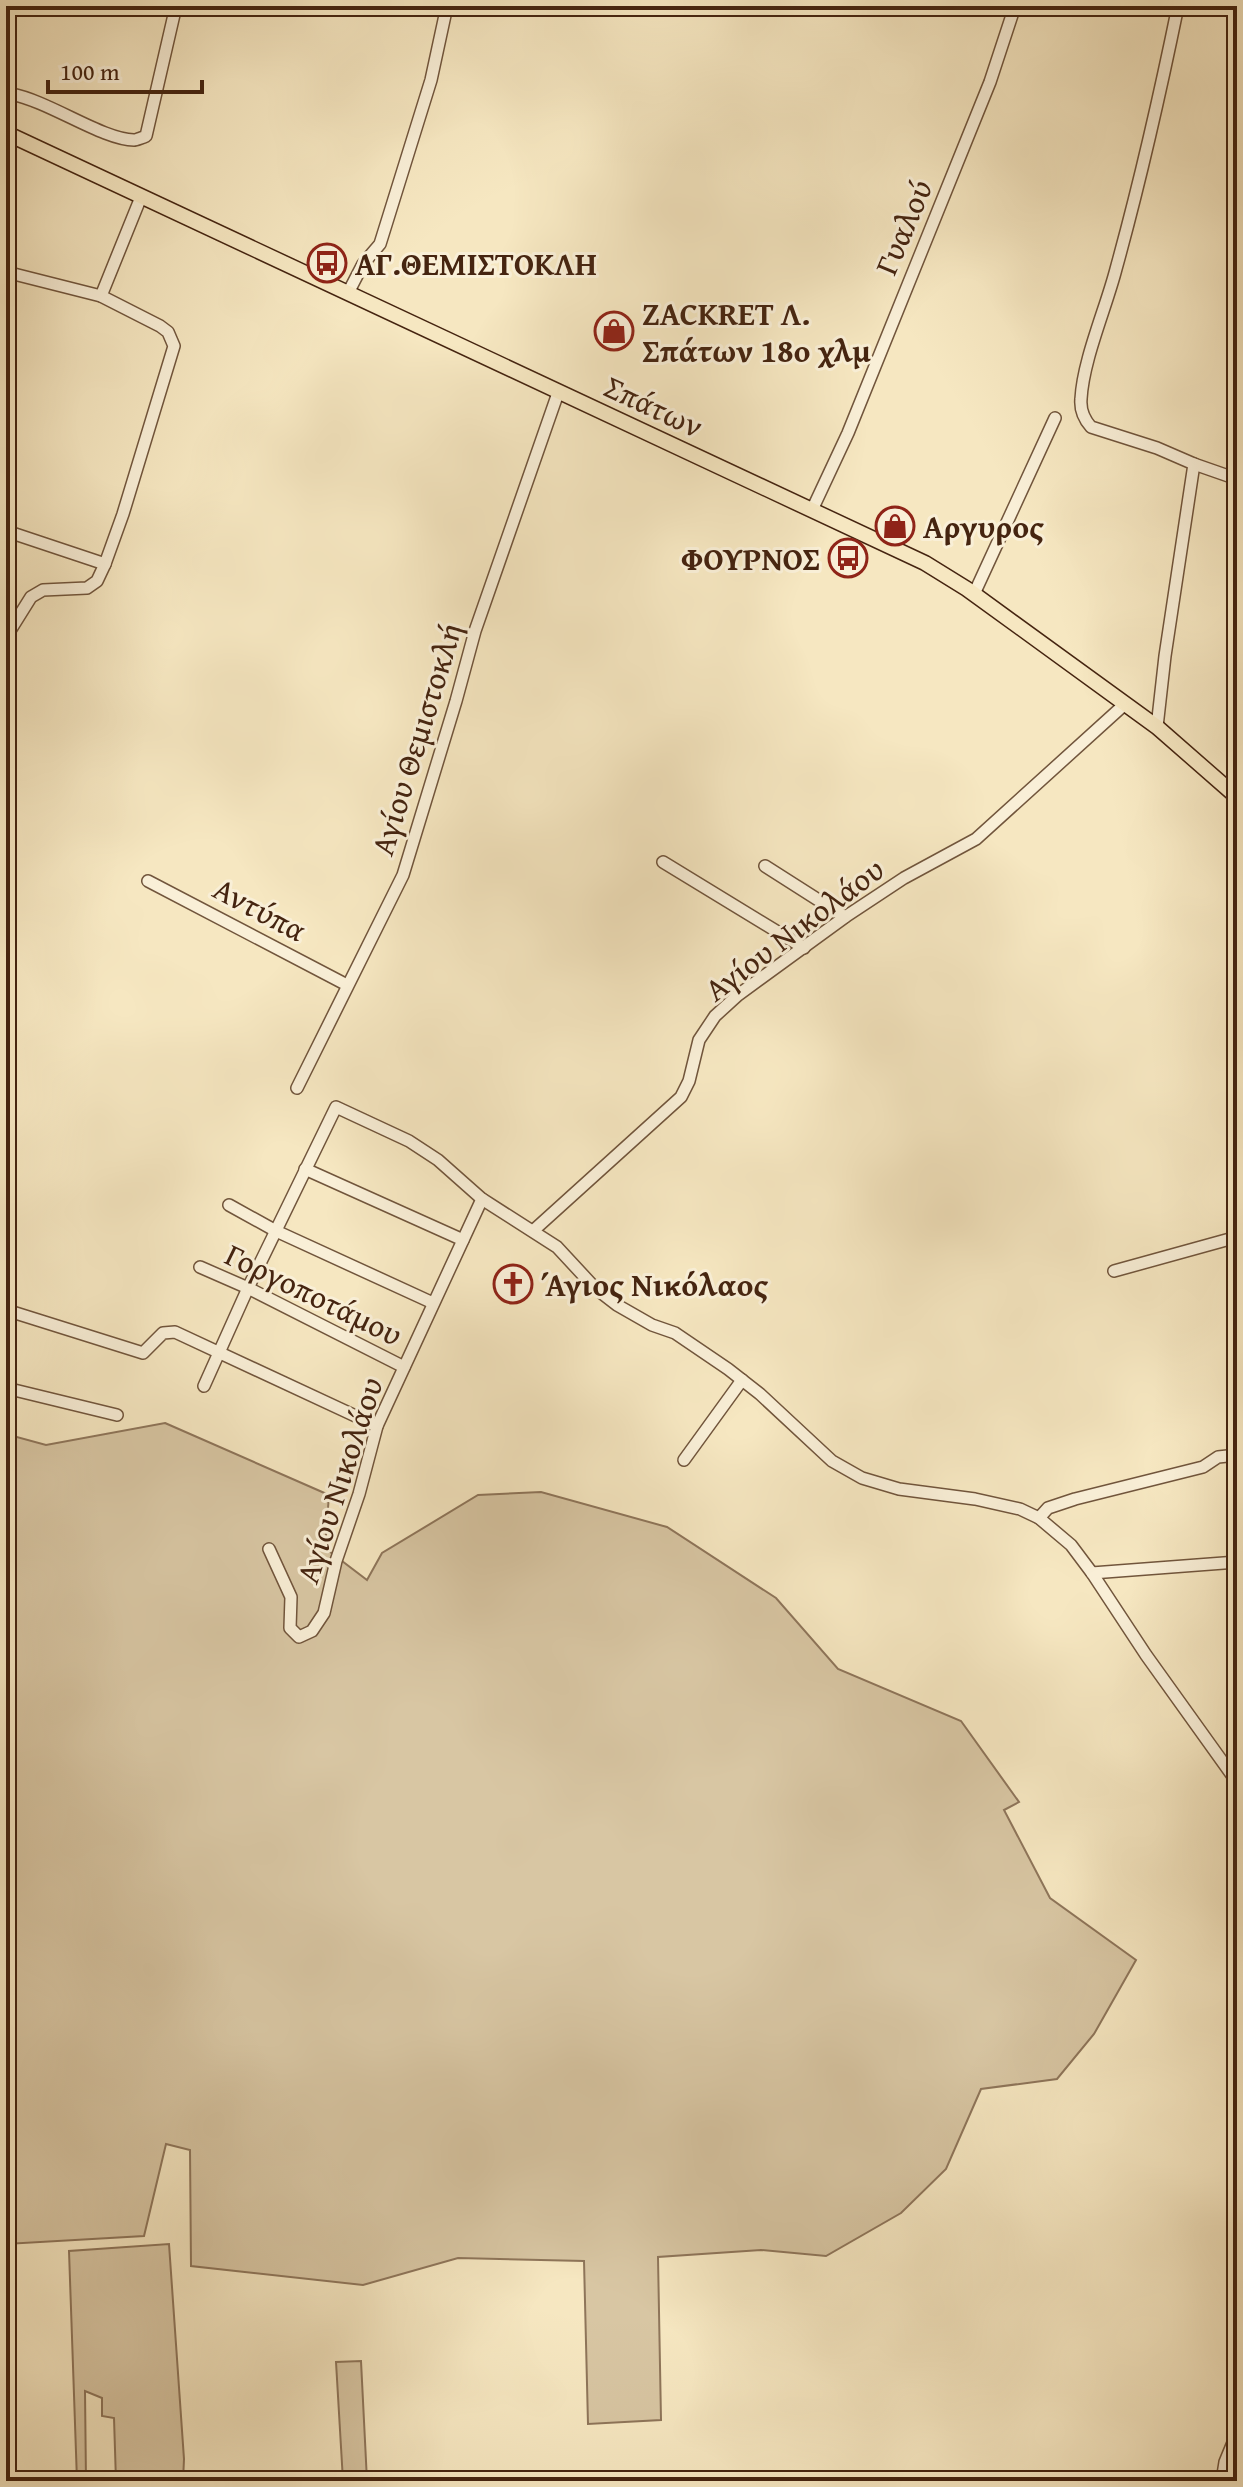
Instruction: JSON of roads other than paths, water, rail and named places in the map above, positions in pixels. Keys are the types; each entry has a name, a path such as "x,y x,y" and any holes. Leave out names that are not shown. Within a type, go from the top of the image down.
{"main road":[{"name":"Σπάτων","path":"6,133 911,556 974,594 1157,727 1237,797"}],"street":[{"path":"6,101 11,94 32,98 106,132 135,140 146,136 176,6"},
{"path":"348,293 363,264 380,244 431,80 447,6"},
{"name":"Γυαλού","path":"812,510 848,433 973,125 1015,6"},
{"path":"1178,6 1117,269 1081,397 1082,410 1091,427 1237,479"},
{"path":"101,296 141,197"},
{"path":"6,272 101,296 160,326 168,332 174,346 97,581 87,588 43,590 31,597 6,637"},
{"name":"Αγίου Θεμιστοκλή","path":"297,1088 403,875 475,631 558,393"},
{"path":"974,594 1055,418"},
{"path":"1157,727 1194,464"},
{"path":"6,531 105,564"},
{"name":"Αγίου Νικολάου","path":"534,1230 681,1097 689,1081 699,1040 715,1016 738,995 904,878 976,839 1125,704"},
{"path":"663,862 804,948"},
{"path":"765,866 845,917"},
{"name":"Αντύπα","path":"148,881 347,985"},
{"path":"204,1386 336,1107 409,1141 462,1179 482,1199 534,1230 557,1247 595,1288 617,1305 652,1325 675,1333 742,1380 832,1461 862,1478 899,1489 975,1499 1020,1509 1039,1518 1071,1545 1237,1782"},
{"path":"305,1169 463,1240"},
{"name":"Αγίου Νικολάου","path":"269,1549 291,1597 290,1628 299,1637 306,1635 324,1613 336,1561 359,1494 377,1426 482,1199"},
{"path":"229,1205 276,1231 433,1303"},
{"path":"1114,1271 1237,1237"},
{"name":"Γοργοποτάμου","path":"200,1267 404,1367"},
{"path":"6,1310 143,1353 163,1333 175,1332 377,1426"},
{"path":"684,1460 742,1380"},
{"path":"6,1388 117,1415"},
{"path":"1039,1518 1048,1508 1075,1499 1203,1467 1218,1457 1237,1455"},
{"path":"1092,1573 1237,1562"},
{"path":"1222,2481 1225,2462 1237,2433"}],"place":[{"name":"ΑΓ.ΘΕΜΙΣΤΟΚΛΗ","path":"327,263"},
{"name":"ZACKRET Λ. Σπάτων 18ο χλμ","path":"614,331"},
{"name":"Αργυρος","path":"895,526"},
{"name":"ΦΟΥΡΝΟΣ","path":"848,558"},
{"name":"Άγιος Νικόλαος","path":"513,1284"}]}
